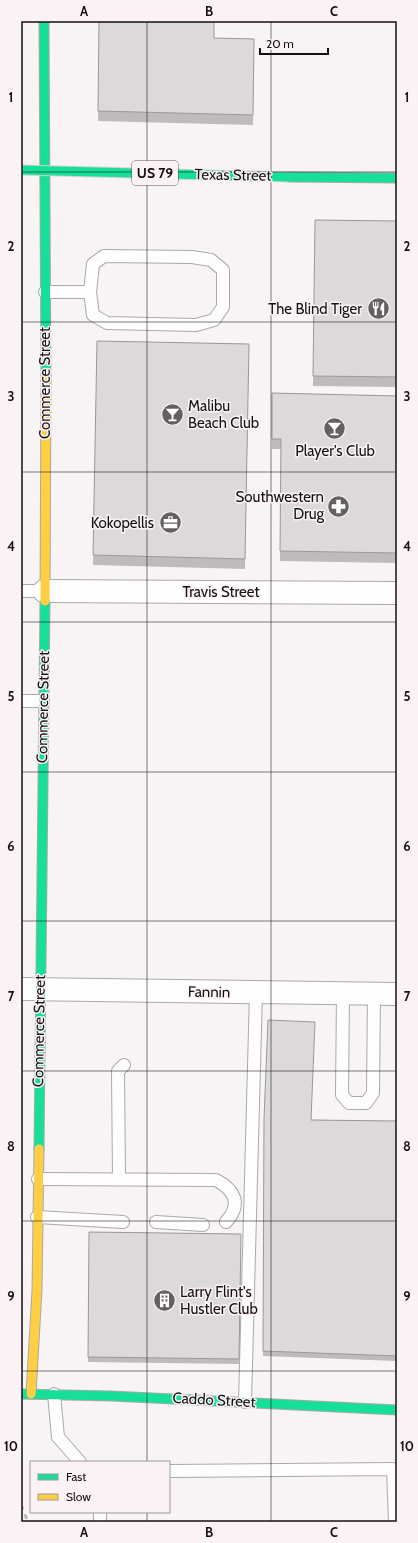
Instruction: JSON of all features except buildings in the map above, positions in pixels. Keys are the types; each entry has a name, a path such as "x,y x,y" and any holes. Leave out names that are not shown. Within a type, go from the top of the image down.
{"street":[{"name":"Commerce Street","path":"31,1394 37,1290 38,1179 30,990 43,702 46,487 44,21"},
{"name":"Texas Street","path":"21,170 289,177 397,178"},
{"name":"Travis Street","path":"44,591 397,593"},
{"name":"Fannin","path":"30,990 397,994"},
{"name":"Caddo Street","path":"21,1394 245,1402 397,1410"}],"lane":[{"path":"104,256 192,257 211,260 223,270 223,308 214,320 196,325 107,323 93,315 90,292 93,264 104,256"},
{"path":"45,292 90,292"},
{"path":"21,591 44,591"},
{"path":"21,701 43,702"},
{"path":"245,1402 256,992"},
{"path":"343,993 342,1095 349,1102 366,1103 373,1094 374,994"},
{"path":"119,1179 118,1072 124,1065"},
{"path":"38,1179 216,1180 226,1185 234,1195 235,1206 232,1216 226,1222"},
{"path":"37,1217 123,1222"},
{"path":"156,1222 203,1225"},
{"path":"54,1394 58,1437 79,1461"},
{"path":"170,1471 393,1470 395,1522"}],"railway":[{"path":"21,1505 28,1522"}],"traffic: fast":[{"path":"44,21 46,381"},
{"path":"21,170 289,177"},
{"path":"289,177 397,178"},
{"path":"39,1149 45,601"},
{"path":"21,1394 111,1396 397,1410"}],"traffic: slow":[{"path":"45,601 46,381"},
{"path":"31,1394 37,1290 39,1149"}],"place":[{"name":"The Blind Tiger","path":"378,309"},
{"name":"Malibu Beach Club","path":"172,415"},
{"name":"Player's Club","path":"335,428"},
{"name":"Southwestern Drug","path":"339,506"},
{"name":"Kokopellis","path":"170,523"},
{"name":"Larry Flint's Hustler Club","path":"164,1301"}]}
